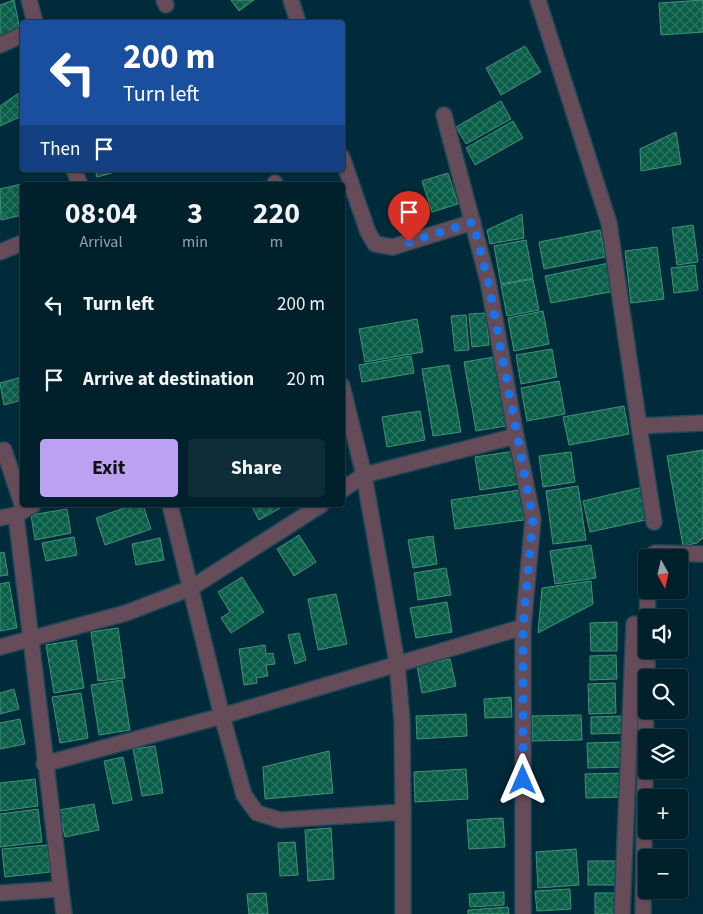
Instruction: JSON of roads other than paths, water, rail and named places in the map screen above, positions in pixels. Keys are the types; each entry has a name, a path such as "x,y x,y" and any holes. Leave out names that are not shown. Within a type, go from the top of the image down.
{"street":[{"path":"29,0 34,20"},
{"path":"291,0 297,20"},
{"path":"538,0 609,223 654,522"},
{"path":"0,45 20,36"},
{"path":"444,115 488,281 533,519 523,627 523,914"},
{"path":"345,166 368,232 375,244 394,247 473,222"},
{"path":"0,252 20,244"},
{"path":"345,398 364,475 397,663 402,721 404,812 403,914"},
{"path":"639,426 703,423"},
{"path":"345,488 364,475 516,436"},
{"path":"4,450 20,496"},
{"path":"171,507 222,716 244,795 257,813 280,820 404,812"},
{"path":"0,647 126,613 192,588 318,507"},
{"path":"0,518 24,508 30,640 64,914"},
{"path":"688,554 703,554"},
{"path":"44,764 222,716 523,627"},
{"path":"622,914 639,659"},
{"path":"643,914 646,719"},
{"path":"0,893 60,890"}]}
